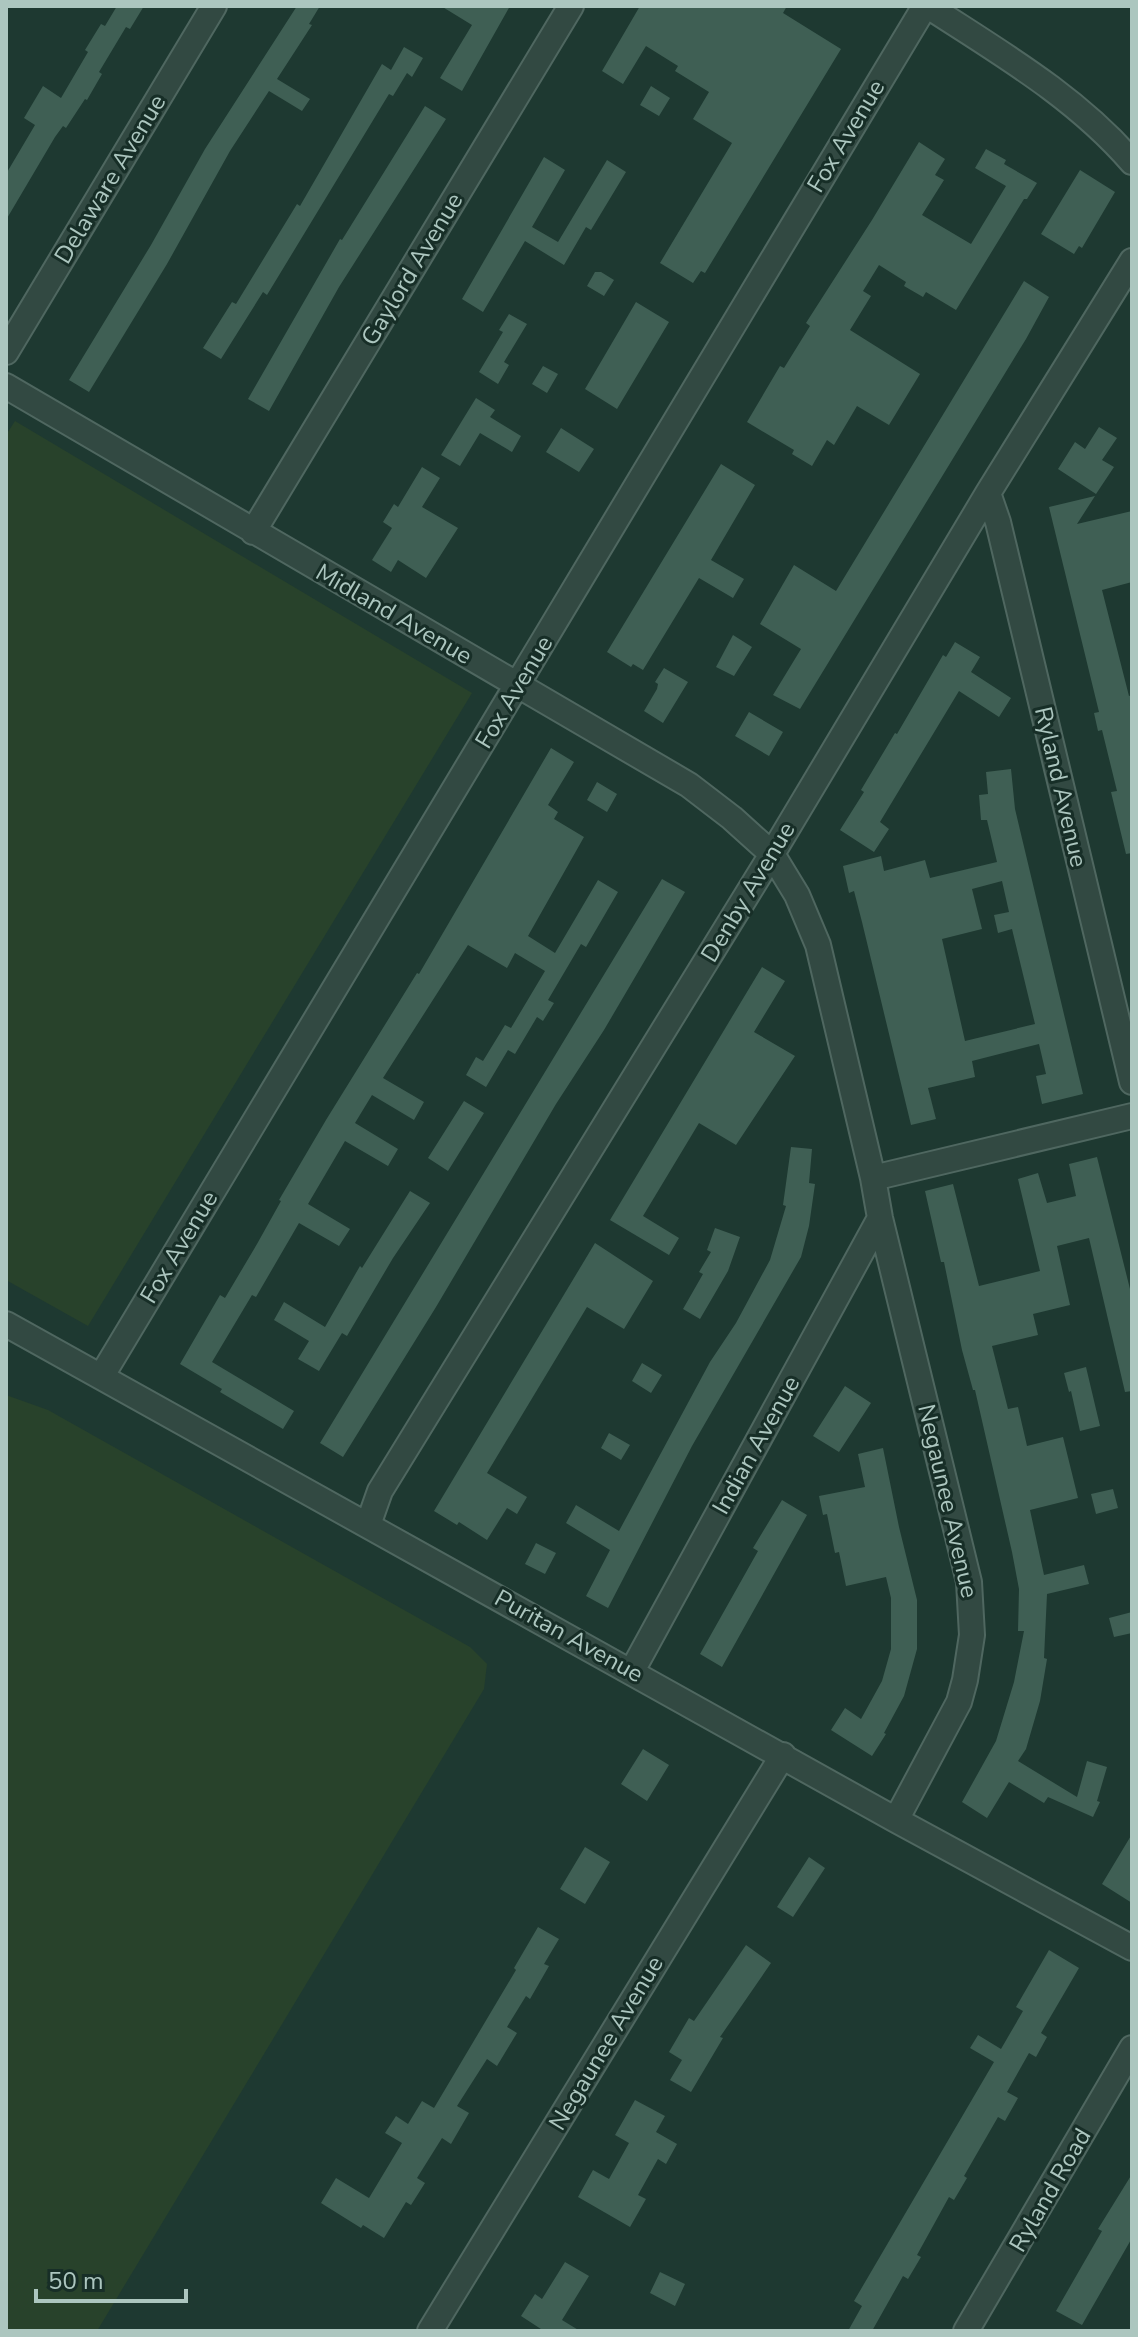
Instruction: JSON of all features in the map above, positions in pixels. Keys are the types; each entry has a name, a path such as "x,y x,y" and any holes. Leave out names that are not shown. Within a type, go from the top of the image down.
{"street":[{"name":"Delaware Avenue","path":"6,352 214,6"},
{"name":"Gaylord Avenue","path":"253,532 571,6"},
{"path":"926,6 1041,79 1109,136 1132,162"},
{"name":"Fox Avenue","path":"101,1377 926,6"},
{"name":"Denby Avenue","path":"368,1525 380,1491 1132,261"},
{"name":"Midland Avenue","path":"6,386 689,785 772,854"},
{"name":"Ryland Avenue","path":"988,493 998,522 1132,1082"},
{"path":"772,854 797,895 818,945 873,1178 1132,1116"},
{"name":"Negaunee Avenue","path":"873,1178 880,1218 969,1582 972,1612 970,1658 959,1702 896,1820"},
{"name":"Indian Avenue","path":"632,1671 880,1218"},
{"name":"Puritan Avenue","path":"6,1324 896,1820 1132,1948"},
{"name":"Negaunee Avenue","path":"430,2331 783,1755"},
{"name":"Ryland Road","path":"966,2331 1132,2048"}],"green space":[{"path":"15,421 472,693 88,1326 6,1280 6,435"},
{"path":"6,1395 48,1410 470,1647 487,1664 484,1689 97,2331 6,2331"}],"building":[{"path":"117,6 144,6 130,29 126,27 99,72 102,74 87,100 66,128 63,126 55,137 6,220 6,174 35,125 24,118 43,86 61,98 88,52 85,50"},
{"path":"297,6 320,6 309,24 312,25 277,79 310,99 302,111 269,91 230,151 167,264 89,392 69,380 205,149"},
{"path":"441,6 510,6 462,91 440,78 472,25"},
{"path":"640,6 787,6 783,13 841,49 705,273 701,271 693,283 660,263 732,143 693,119 709,92 675,71 678,66 646,46 623,84 602,71"},
{"path":"404,47 423,58 412,77 407,73 393,96 389,94 267,295 263,292 221,359 203,348 232,302 236,304 297,204 300,206 382,64 391,70"},
{"path":"651,86 670,98 659,116 640,105"},
{"path":"425,106 446,119 339,287 269,411 248,399 340,239"},
{"path":"919,142 945,159 935,175 944,180 922,215 971,244 1006,186 975,168 986,149 1006,160 1004,164 1037,183 956,310 926,292 923,297 904,286 906,282 879,265 863,291 871,296 850,330 920,374 889,425 857,406 834,445 827,440 812,466 792,454 794,450 747,422 780,366 784,368 810,326 806,323"},
{"path":"544,157 565,170 532,227 558,242 607,160 626,172 591,230 586,227 564,265 525,241 483,312 462,299"},
{"path":"1080,170 1115,192 1082,248 1079,246 1074,254 1041,234"},
{"path":"595,272 614,280 604,296 587,286"},
{"path":"1024,281 1049,297 1026,339 800,709 773,695 801,649 760,624 794,565 836,591"},
{"path":"636,302 669,322 617,409 585,389"},
{"path":"509,314 527,324 504,362 509,365 498,384 479,372 503,332 499,330"},
{"path":"543,366 558,374 547,393 532,384"},
{"path":"476,398 495,410 490,417 521,436 512,452 480,433 460,466 441,455"},
{"path":"1099,427 1117,438 1102,460 1114,467 1096,494 1058,469 1075,442 1085,449"},
{"path":"561,428 594,449 579,472 546,452"},
{"path":"721,464 755,485 711,560 744,579 733,598 699,578 643,670 633,664 631,667 607,652"},
{"path":"422,467 440,478 422,507 458,528 426,578 398,560 391,572 372,560 392,528 383,522 394,504 398,507"},
{"path":"1095,496 1077,524 1132,511 1132,582 1102,590 1129,696 1132,695 1132,853 1126,854 1111,792 1117,791 1102,730 1098,731 1094,713 1099,712 1049,507"},
{"path":"733,635 752,647 734,676 716,667"},
{"path":"955,642 980,657 971,672 1011,698 999,717 959,691 880,822 889,829 874,852 840,830 895,733 943,655 946,657"},
{"path":"664,668 688,682 663,723 644,711 657,689 655,682"},
{"path":"749,712 783,732 769,756 735,736"},
{"path":"551,748 574,762 548,805 558,812 554,819 584,837 528,936 555,953 598,880 618,892 586,947 581,944 548,1000 554,1003 543,1021 537,1017 515,1054 508,1050 486,1087 466,1075 476,1057 483,1061 505,1025 511,1028 545,971 515,953 507,968 468,945 383,1078 424,1102 414,1120 372,1095 355,1123 398,1149 388,1166 345,1141 308,1204 350,1229 339,1246 299,1223 256,1297 252,1295 212,1362 294,1411 283,1429 180,1364 220,1295 225,1298 326,1120 419,974"},
{"path":"1011,769 1015,809 1083,1094 1042,1104 1036,1076 1046,1074 1039,1044 972,1061 975,1077 928,1088 936,1119 911,1125 854,891 849,893 843,866 881,856 884,871 925,860 930,878 997,862 987,820 981,820 979,795 988,794 986,772","holes":["1002,881 1009,912 994,915 998,933 1012,929 1035,1024 965,1041 942,939 982,929 972,889"]},
{"path":"597,782 617,794 607,812 587,800"},
{"path":"662,879 685,892 343,1457 320,1443"},
{"path":"762,967 785,981 754,1032 795,1056 736,1145 699,1123 643,1216 679,1238 669,1255 610,1220"},
{"path":"464,1101 484,1113 448,1171 428,1158"},
{"path":"791,1147 812,1149 809,1183 815,1184 801,1257 692,1446 608,1608 586,1596 610,1550 566,1523 576,1505 619,1531 710,1362 736,1323 770,1260 786,1206 783,1205"},
{"path":"1097,1157 1132,1297 1132,1391 1125,1392 1089,1238 1057,1246 1070,1305 1033,1314 1038,1335 992,1346 1008,1409 1018,1407 1027,1446 1063,1437 1078,1498 1030,1510 1044,1575 1084,1565 1089,1584 1047,1594 1044,1658 1047,1659 1040,1701 1026,1749 1018,1761 1077,1797 1087,1761 1107,1767 1097,1801 1100,1802 1093,1817 1048,1797 1044,1803 1009,1782 987,1818 962,1802 996,1741 1014,1682 1024,1631 1018,1631 1019,1589 1012,1552 925,1191 953,1184 979,1286 1040,1271 1018,1179 1038,1173 1047,1203 1076,1196 1069,1164"},
{"path":"410,1191 430,1203 347,1336 342,1333 319,1371 298,1359 309,1341 274,1320 284,1302 325,1327 360,1266 362,1268"},
{"path":"715,1228 740,1237 728,1271 700,1319 683,1309 703,1274 699,1272 711,1252 707,1250"},
{"path":"595,1243 653,1281 624,1329 587,1307 487,1473 527,1497 517,1514 507,1508 487,1540 434,1511"},
{"path":"642,1363 662,1375 651,1393 632,1381"},
{"path":"1086,1367 1100,1426 1080,1431 1064,1373"},
{"path":"845,1386 871,1403 839,1452 813,1436"},
{"path":"609,1433 630,1445 621,1460 601,1448"},
{"path":"883,1448 917,1600 917,1649 904,1696 872,1756 831,1730 845,1708 861,1719 882,1681 891,1649 891,1598 886,1577 846,1586 839,1552 835,1553 827,1514 823,1515 819,1496 865,1487 858,1454"},
{"path":"1113,1489 1118,1508 1096,1514 1091,1494"},
{"path":"782,1500 807,1515 722,1667 700,1654 758,1551 753,1548"},
{"path":"536,1543 556,1553 545,1574 525,1564"},
{"path":"1132,1612 1132,1633 1114,1637 1109,1618"},
{"path":"643,1749 669,1765 647,1801 621,1784"},
{"path":"1132,1834 1132,1903 1102,1884"},
{"path":"585,1847 610,1862 585,1904 560,1889"},
{"path":"809,1857 825,1868 793,1917 777,1907"},
{"path":"538,1927 559,1939 544,1964 549,1966 530,1999 526,1996 507,2027 517,2033 497,2066 487,2059 457,2106 469,2113 451,2144 442,2138 417,2178 425,2183 411,2205 406,2202 384,2238 363,2225 361,2228 321,2203 336,2178 369,2198 402,2143 385,2133 396,2116 408,2124 422,2101 434,2108"},
{"path":"746,1945 771,1963 720,2037 723,2038 691,2092 670,2080 682,2060 669,2052 689,2018 694,2021"},
{"path":"1049,1950 1079,1968 1041,2033 1047,2037 1036,2057 1029,2053 1007,2092 1018,2098 1005,2121 998,2117 964,2176 967,2178 954,2200 949,2197 917,2255 921,2257 908,2279 903,2276 872,2331 848,2331 862,2306 854,2301 994,2062 970,2048 978,2035 1001,2049 1023,2011 1016,2007"},
{"path":"635,2100 665,2116 656,2132 677,2144 666,2164 658,2159 638,2195 646,2199 630,2227 578,2197 593,2170 609,2179 629,2143 615,2135"},
{"path":"1132,2174 1132,2238 1082,2325 1056,2311 1102,2231 1098,2229"},
{"path":"565,2262 589,2276 562,2320 580,2331 544,2331 521,2316 535,2294 542,2299"},
{"path":"660,2272 685,2284 675,2306 650,2293"}]}
